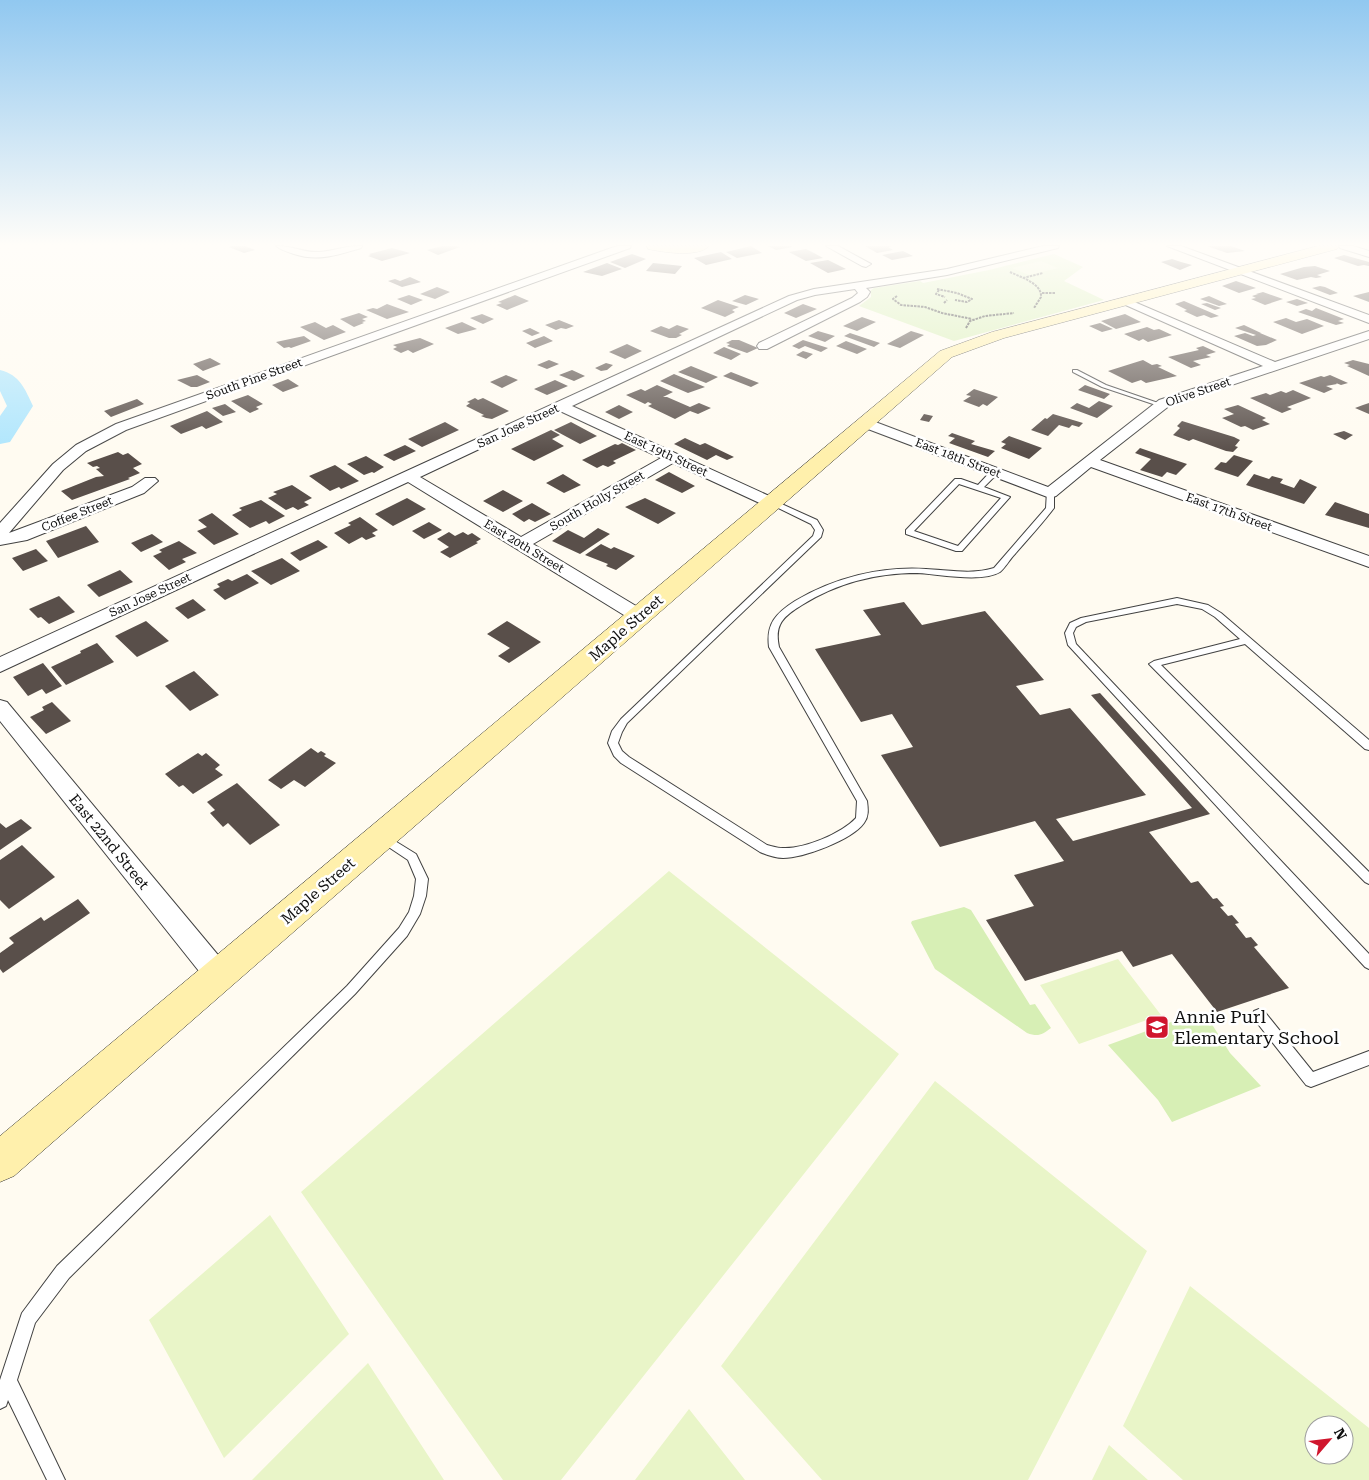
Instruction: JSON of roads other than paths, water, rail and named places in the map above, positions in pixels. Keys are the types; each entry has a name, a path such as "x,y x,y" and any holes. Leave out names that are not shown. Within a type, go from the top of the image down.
{"street":[{"name":"South Pine Street","path":"0,533 58,467 81,448 122,427 434,315"},
{"name":"San Jose Street","path":"0,665 756,315"},
{"path":"763,346 826,315"},
{"name":"Maple Street","path":"0,1162 946,354 998,335 1072,315"},
{"path":"1157,315 1273,366"},
{"name":"Olive Street","path":"1050,493 1161,405 1369,335"},
{"name":"East 19th Street","path":"561,406 772,504"},
{"name":"East 18th Street","path":"865,423 1050,493"},
{"name":"South Holly Street","path":"521,544 673,457"},
{"name":"East 17th Street","path":"1088,461 1369,562"},
{"name":"East 20th Street","path":"408,476 639,616"},
{"name":"Coffee Street","path":"0,540 21,536 138,490 150,481"},
{"name":"East 22nd Street","path":"0,708 219,976"}],"lane":[{"path":"1075,371 1104,386 1161,405"},
{"path":"979,488 995,472"},
{"path":"958,481 979,488 1006,496 960,549 909,532 958,481"},
{"path":"772,504 814,522 819,530 817,537 624,722 617,731 613,742 618,753 625,760 764,849 782,853 798,850 840,835 859,822 863,812 862,801 774,647 771,635 774,624 784,613 814,592 844,581 886,573 917,571 971,575 987,574 997,570 1050,508 1050,493"},
{"path":"1369,746 1248,640 1218,615 1205,607 1177,600 1084,620 1073,625 1069,634 1072,645 1369,963"},
{"path":"1248,640 1154,664 1369,879"},
{"path":"0,1400 28,1319 63,1272 344,997 403,932 414,914 420,896 422,878 412,857 381,837"},
{"path":"1259,1015 1311,1080 1369,1058"},
{"path":"8,1381 56,1480"}],"waterway":[{"path":"0,378 10,385 20,406 0,436"}],"place":[{"name":"Annie Purl Elementary School","path":"1157,1027"}]}
